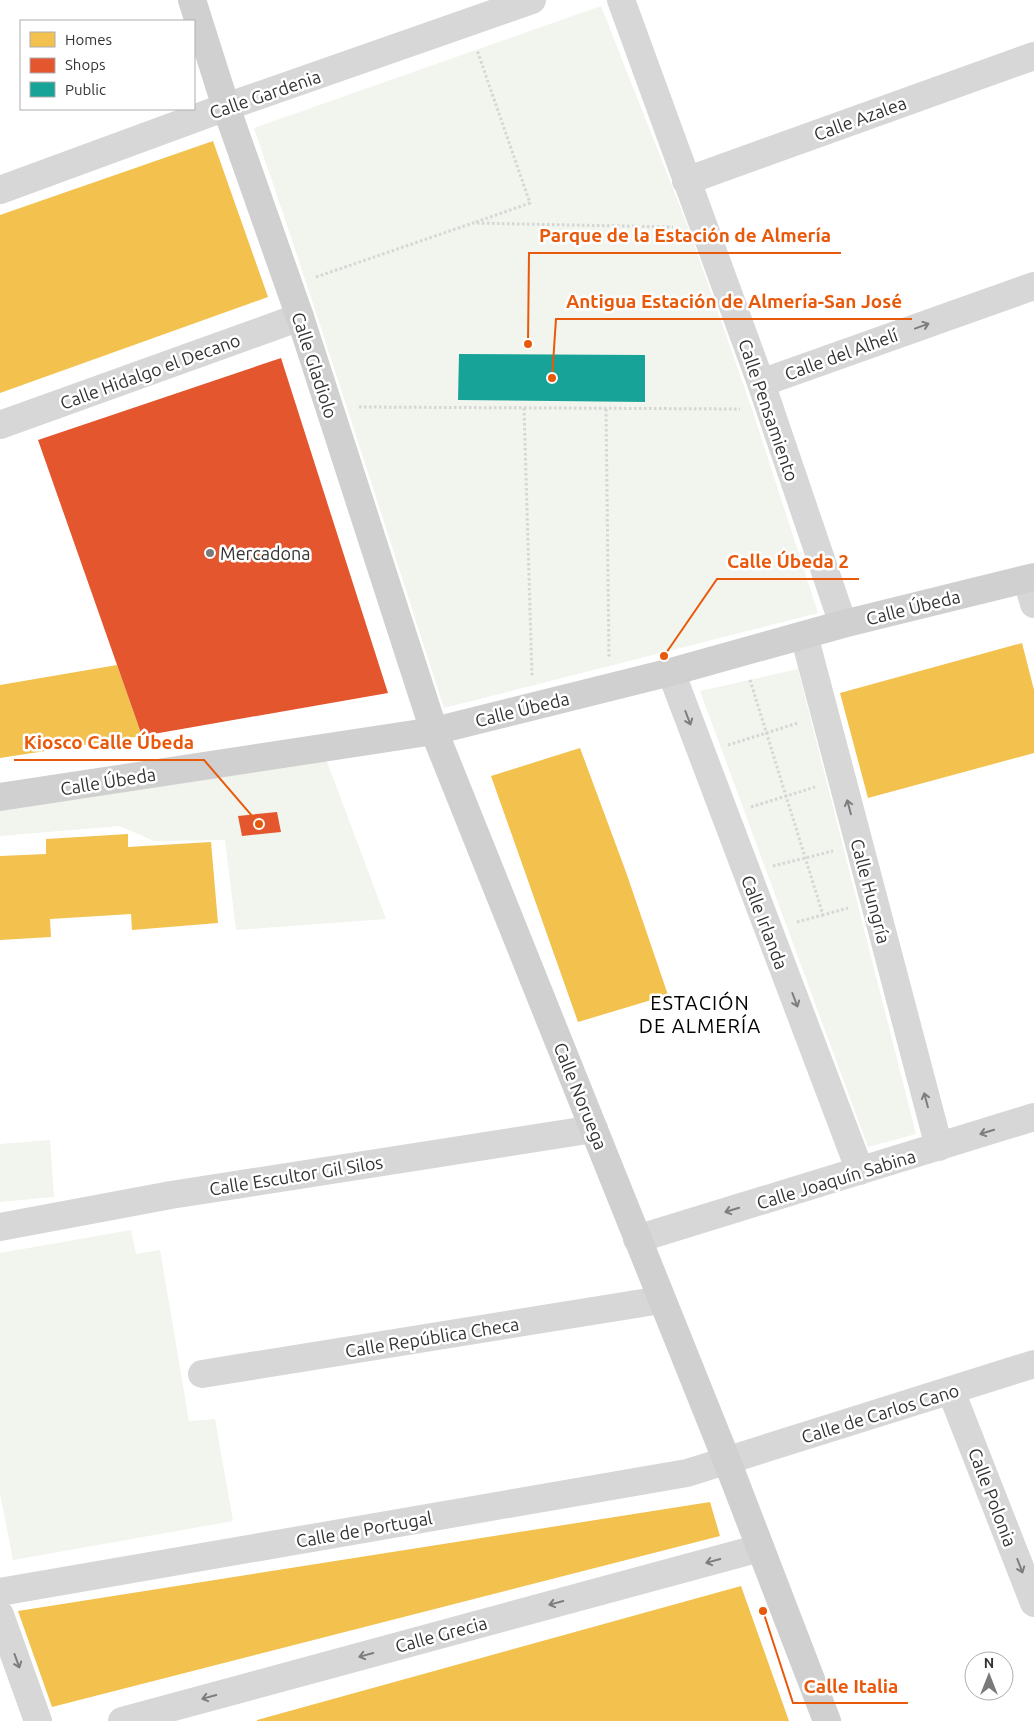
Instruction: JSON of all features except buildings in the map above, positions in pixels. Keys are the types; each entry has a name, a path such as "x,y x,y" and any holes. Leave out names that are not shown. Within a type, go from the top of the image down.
{"street":[{"name":"Calle Gladiolo","path":"192,0 226,107 300,318 434,732"},
{"name":"Calle Gardenia","path":"0,190 226,107 532,0"},
{"name":"Calle Pensamiento","path":"621,0 761,383 843,624"},
{"name":"Calle Azalea","path":"686,181 1034,56"},
{"name":"Calle del Alhelí","path":"761,383 1034,286"},
{"name":"Calle Hidalgo el Decano","path":"0,425 300,318"},
{"name":"Calle Úbeda","path":"0,797 434,732 671,672 843,624 1032,587"},
{"name":"Calle Hungría","path":"804,635 938,1147"},
{"name":"Calle Irlanda","path":"671,672 860,1171"},
{"name":"Calle Noruega","path":"434,732 727,1461 827,1721"},
{"name":"Calle Joaquín Sabina","path":"637,1240 1034,1118"},
{"name":"Calle Escultor Gil Silos","path":"0,1227 171,1195 594,1128"},
{"name":"Calle República Checa","path":"202,1374 662,1300"},
{"name":"Calle de Carlos Cano","path":"727,1461 1034,1364"},
{"name":"Calle Polonia","path":"951,1390 1034,1603"},
{"name":"Calle de Portugal","path":"0,1592 687,1473 727,1461"},
{"name":"Calle Grecia","path":"122,1721 760,1548"},
{"path":"0,1615 38,1721"}],"path":[{"path":"289,286 530,203 475,45"},
{"path":"473,223 678,227"},
{"path":"356,407 742,409"},
{"path":"524,408 532,686"},
{"path":"606,408 609,666"},
{"path":"750,680 823,915"},
{"path":"721,747 802,722"},
{"path":"744,809 818,786"},
{"path":"766,868 835,850"},
{"path":"796,923 849,908"}],"shaded area":[{"path":"601,6 688,227 752,409 818,613 444,708 327,345 254,128"},
{"path":"798,669 916,1134 868,1147 700,691"},
{"path":"326,759 386,919 236,930 225,840 154,841 120,826 0,836 0,810"},
{"path":"50,1140 54,1197 0,1202 0,1144"},
{"path":"131,1230 136,1254 160,1250 189,1421 215,1419 233,1521 13,1560 0,1493 0,1253"}],"place":[{"name":"Parque de la Estación de Almería","path":"528,344"},
{"name":"Antigua Estación de Almería-San José","path":"552,378"},
{"name":"Mercadona","path":"210,553"},
{"name":"Calle Úbeda 2","path":"664,656"},
{"name":"Kiosco Calle Úbeda","path":"259,824"},
{"name":"Calle Italia","path":"763,1611"}],"district":[{"name":"ESTACIÓN DE ALMERÍA","path":"700,1014"}]}
